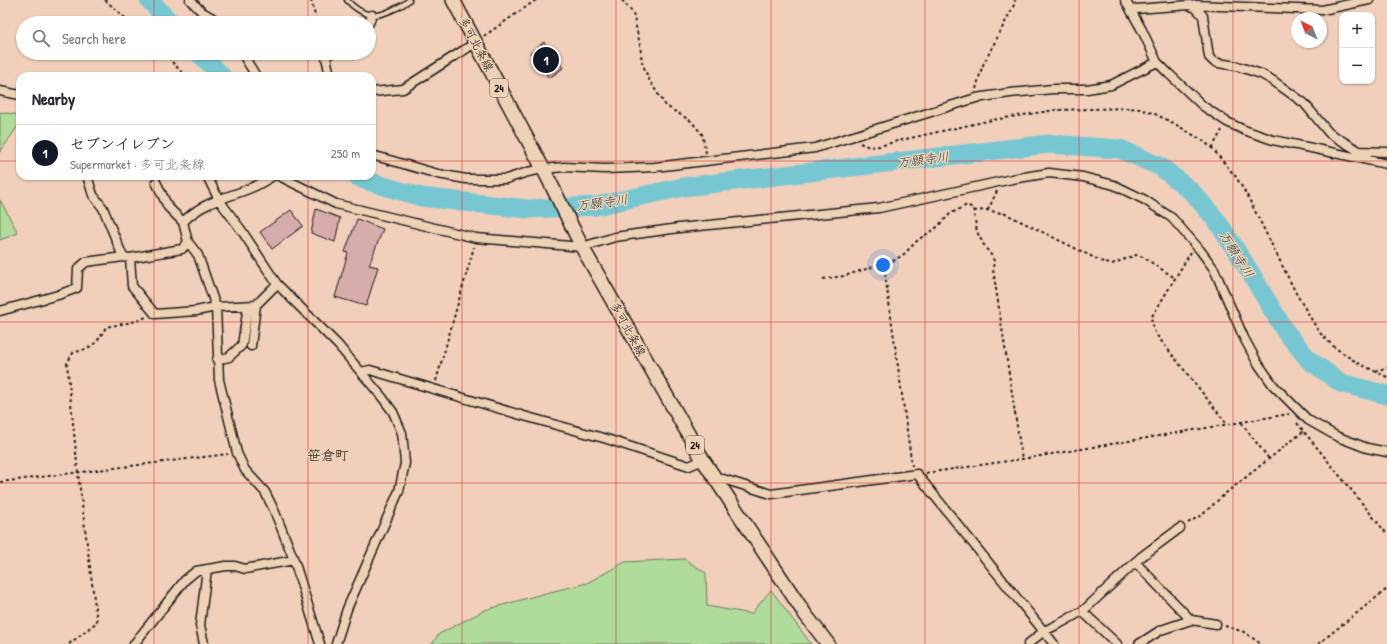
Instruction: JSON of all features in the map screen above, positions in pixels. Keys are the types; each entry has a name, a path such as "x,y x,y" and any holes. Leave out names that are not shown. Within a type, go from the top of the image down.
{"main road":[{"name":"多可北条線","path":"453,0 545,172 580,242 703,460 805,614 828,644"}],"street":[{"path":"190,0 202,12 209,16"},
{"path":"1125,0 1142,30 1157,62 1203,106 1227,122 1244,130 1273,140 1361,155 1387,164"},
{"path":"1131,11 1136,9 1174,6 1193,7 1195,5 1322,10 1369,0"},
{"path":"1193,7 1203,16 1209,57 1213,61 1237,66 1261,74 1272,80 1304,103 1329,133 1361,155 1387,152"},
{"path":"376,92 403,89 475,42"},
{"path":"246,60 254,72"},
{"path":"327,60 329,72"},
{"path":"376,156 438,174 466,179 506,179 528,172 545,172 564,167 605,169 655,167 815,148 976,98 1010,93 1087,89 1111,85 1157,62"},
{"path":"0,91 16,94"},
{"path":"287,180 336,204 476,238 580,242 679,228 879,208 1000,181 1049,173 1083,177 1114,185 1146,200 1172,218 1195,244 1214,269 1242,333 1273,385 1308,420 1338,437 1367,448 1387,452"},
{"path":"88,180 93,195 103,208 126,258 132,286 155,314 196,311 216,307 252,306"},
{"path":"209,180 219,200 277,284 338,345 361,372 393,412 402,433 405,463 399,492 347,609 336,644"},
{"path":"183,222 191,214 213,201 254,187 266,180"},
{"path":"156,182 168,207 183,222 188,242 198,255 216,307 219,380 237,453 245,470 265,492 294,560 320,644"},
{"path":"0,311 58,295 77,288 78,269 86,262 126,258 182,249 188,242"},
{"path":"217,360 228,357 242,344 252,306 277,284"},
{"path":"252,306 252,346"},
{"path":"361,372 370,370 433,390 607,439 689,466 703,460"},
{"path":"717,480 723,479 771,494 915,475 1054,644"},
{"path":"1028,644 1044,631 1061,624 1082,611 1135,562 1180,528"},
{"path":"134,644 185,580 196,571 226,566 235,566 245,569 294,560"},
{"path":"1135,562 1191,620"},
{"path":"204,644 200,625 207,569"},
{"path":"1082,611 1117,644"},
{"path":"1139,644 1161,630 1191,620 1216,624"}],"lane":[{"path":"347,0 367,16"},
{"path":"376,17 405,4 409,0"}],"path":[{"path":"105,0 123,16"},
{"path":"311,0 315,16"},
{"path":"475,42 536,0"},
{"path":"622,0 633,13 642,62 649,80 666,106 691,121 702,134 707,160"},
{"path":"976,98 975,92 982,67 1012,10 1015,0"},
{"path":"170,60 181,72"},
{"path":"855,136 858,142 869,147 880,146 992,120 1055,110 1126,108 1140,109 1155,114 1202,140 1212,148 1236,177 1248,197 1297,295 1320,332 1334,347 1376,372 1387,376"},
{"path":"1212,148 1227,122"},
{"path":"988,210 1001,184 1000,181"},
{"path":"823,279 844,276 895,260 904,254 919,239 935,229 950,214 967,205 973,208 977,232 994,261 993,269 999,317 1022,459"},
{"path":"974,211 988,210 1006,214 1105,263 1112,264 1136,255 1143,257 1175,278"},
{"path":"433,390 476,238"},
{"path":"1195,244 1151,318 1155,333 1227,424"},
{"path":"885,274 915,475 1022,459 1290,414 1297,410"},
{"path":"69,644 98,622 78,473 67,363 73,353 88,349 99,341 106,327 137,321 155,314"},
{"path":"1376,372 1377,370 1387,368"},
{"path":"1294,420 1387,534"},
{"path":"1242,422 1243,426 1269,459"},
{"path":"1180,528 1203,514 1226,493 1304,431"},
{"path":"0,482 237,453"},
{"path":"1318,644 1387,589"},
{"path":"1216,624 1244,632 1260,644"}],"green space":[{"path":"0,112 16,114 16,129 0,152"},
{"path":"0,200 18,233 0,240"},
{"path":"684,559 706,573 707,606 751,614 771,590 811,644 432,644 439,634 485,610 587,583 625,562"}],"building":[{"path":"544,42 563,68 549,78 530,53"},
{"path":"316,209 340,218 335,242 311,233"},
{"path":"291,210 303,226 272,249 260,232"},
{"path":"357,219 383,229 369,265 378,267 366,306 335,297 348,253 345,252"}],"waterway":[{"name":"万願寺川","path":"149,0 164,16"},
{"name":"万願寺川","path":"206,60 218,72"},
{"name":"万願寺川","path":"364,180 421,197 527,209 596,206 683,187 1049,144 1120,149 1161,167 1192,192 1217,221 1247,267 1285,331 1309,360 1341,383 1387,395"}],"place":[{"name":"セブンイレブン","path":"546,60"}],"district":[{"name":"笹倉町","path":"328,455"}]}
